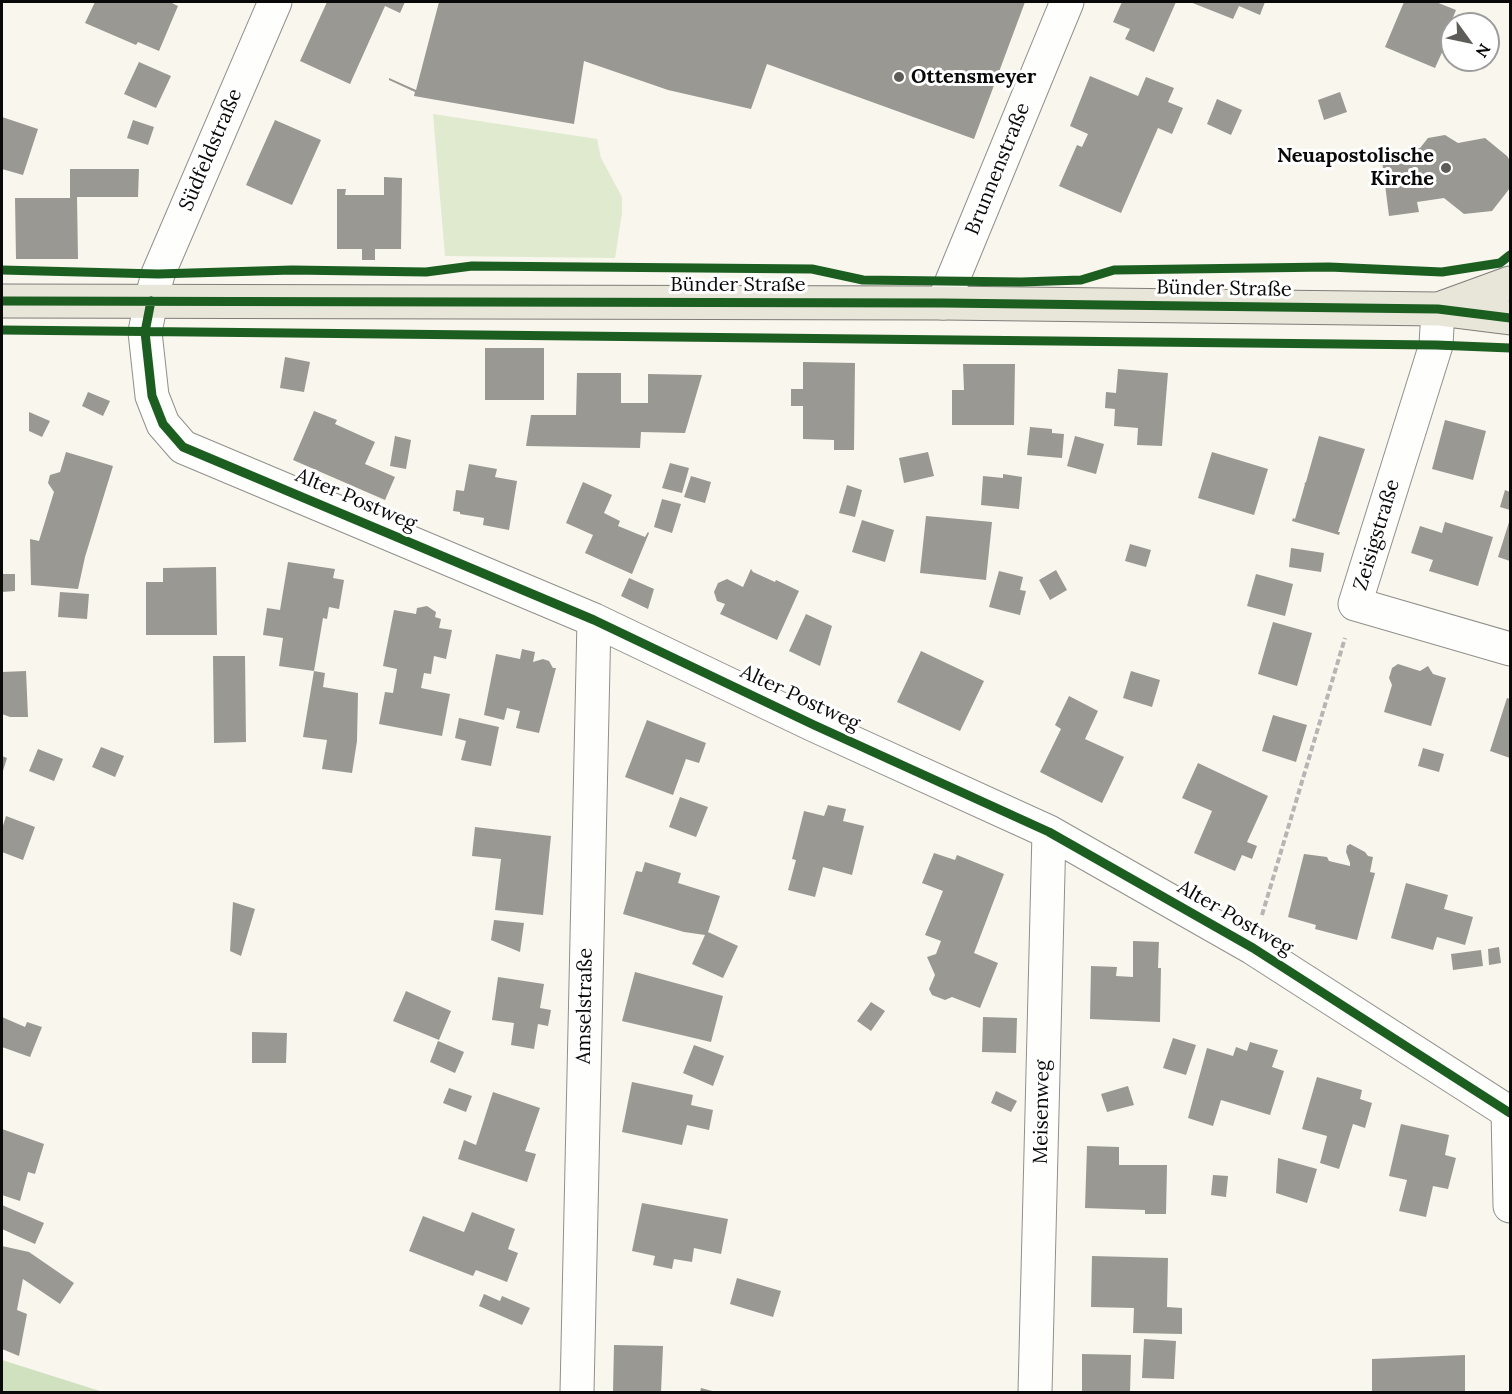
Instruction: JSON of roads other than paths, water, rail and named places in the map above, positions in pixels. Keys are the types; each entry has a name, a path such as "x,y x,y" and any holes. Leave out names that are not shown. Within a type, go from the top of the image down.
{"main road":[{"name":"Bünder Straße","path":"1438,309 1510,283"},
{"name":"Bünder Straße","path":"2,301 943,303 1438,309 1510,318"}],"street":[{"name":"Südfeldstraße","path":"151,301 158,274 275,2"},
{"name":"Brunnenstraße","path":"943,303 1067,2"},
{"name":"Alter Postweg","path":"151,301 145,332 152,396 163,424 183,447 594,620 814,725 1049,832 1253,948 1509,1112"},
{"name":"Zeisigstraße","path":"1438,309 1436,345 1355,604 1510,649"},
{"name":"Amselstraße","path":"577,1392 594,620"},
{"name":"Meisenweg","path":"1035,1392 1049,832"},
{"path":"1509,1112 1510,1206"}],"place":[{"name":"Ottensmeyer","path":"899,77"},
{"name":"Neuapostolische Kirche","path":"1446,168"}]}
